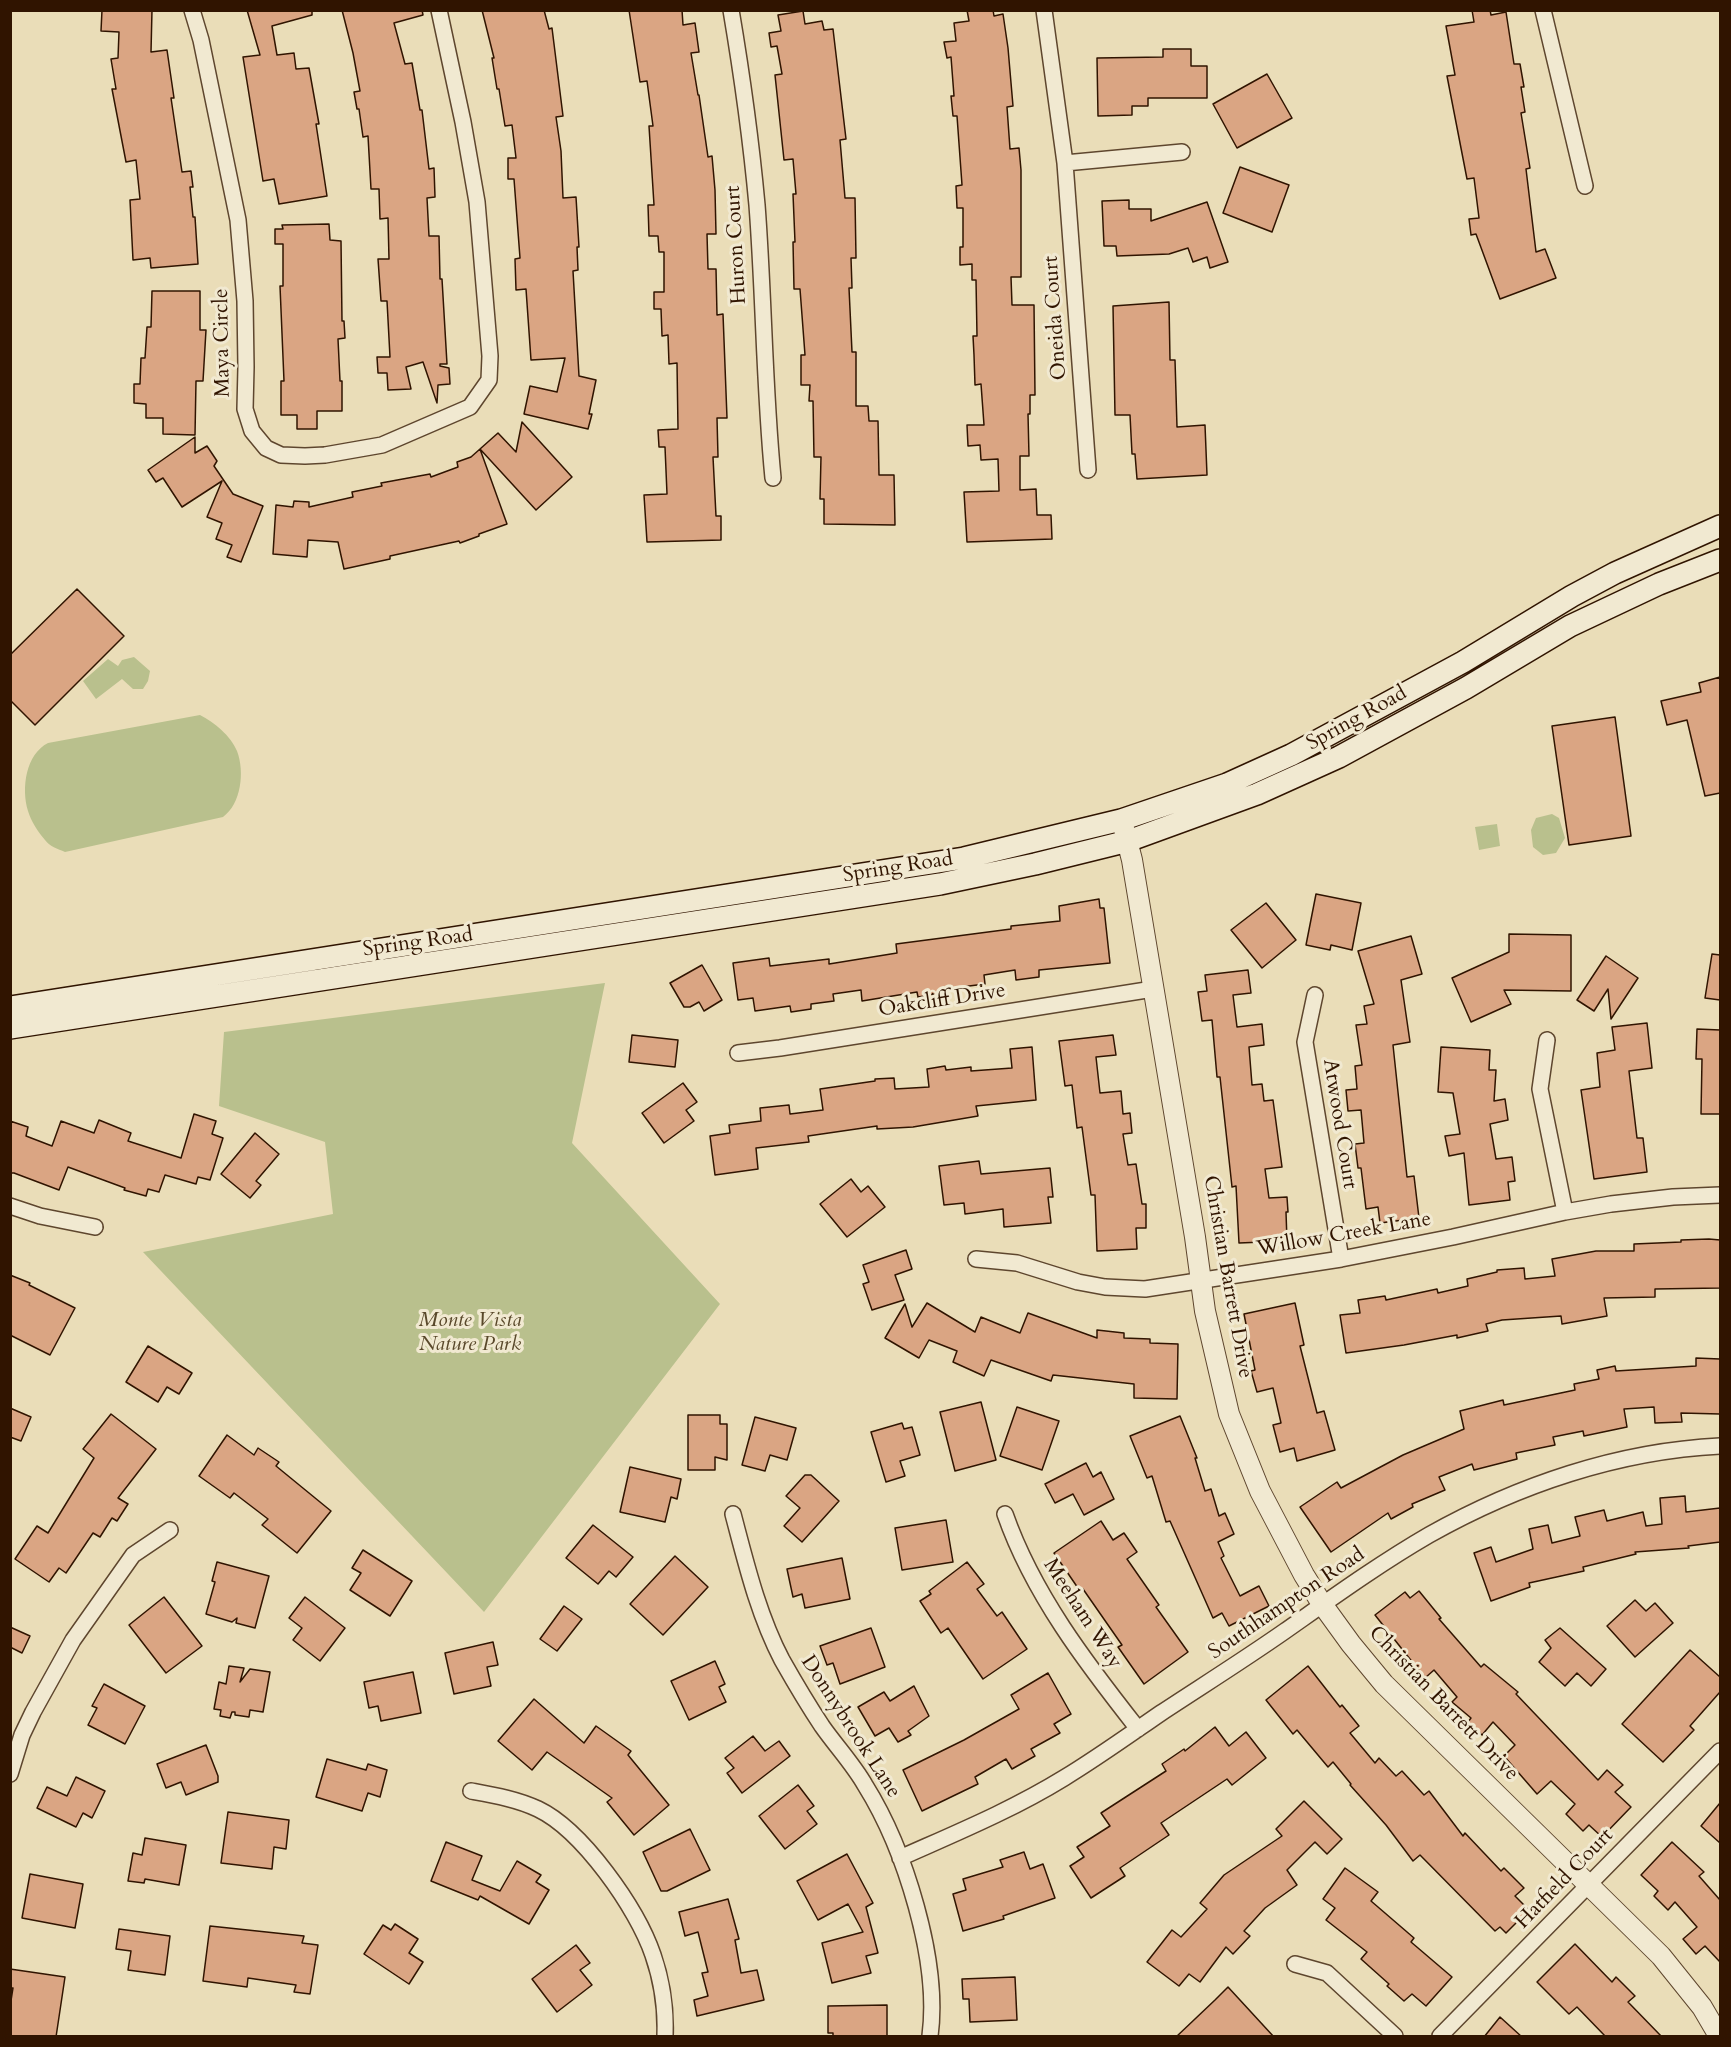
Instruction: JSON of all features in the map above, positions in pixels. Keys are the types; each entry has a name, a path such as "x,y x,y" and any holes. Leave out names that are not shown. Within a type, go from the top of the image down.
{"main road":[{"name":"Spring Road","path":"10,1007 964,858 1121,820 1227,784 1291,755 1463,662 1572,596 1615,573 1720,526"},
{"name":"Spring Road","path":"10,1028 940,884 1128,842 1257,794 1339,757 1466,688 1570,626 1659,584 1720,560"}],"street":[{"name":"Maya Circle","path":"192,10 201,40 238,220 245,301 244,409 252,431 266,448 280,455 305,456 325,455 382,445 470,407 489,380 490,356 477,202 464,122 439,10"},
{"name":"Huron Court","path":"731,10 745,94 757,207 768,430 773,478"},
{"name":"Oneida Court","path":"1044,10 1065,163 1088,470"},
{"path":"1543,10 1585,186"},
{"path":"1065,163 1182,152"},
{"name":"Christian Barrett Drive","path":"1121,820 1128,842 1153,989 1204,1311 1220,1381 1242,1448 1260,1491 1304,1575 1322,1604 1384,1684 1661,1956 1702,2007 1719,2037"},
{"name":"Oakcliff Drive","path":"738,1053 1153,989"},
{"name":"Atwood Court","path":"1315,995 1305,1042 1341,1259"},
{"path":"1547,1040 1540,1089 1565,1212"},
{"name":"Willow Creek Lane","path":"976,1259 1017,1263 1078,1282 1105,1287 1145,1289 1341,1259 1565,1212 1662,1198 1720,1195"},
{"path":"10,1206 40,1216 95,1227"},
{"name":"Southhampton Road","path":"900,1858 1011,1807 1064,1778 1427,1536 1513,1493 1556,1477 1649,1454 1720,1446"},
{"name":"Donnybrook Lane","path":"733,1514 754,1592 781,1657 821,1725 878,1806 900,1858 919,1918 929,1968 930,2037"},
{"name":"Meeham Way","path":"1005,1514 1026,1567 1058,1619 1096,1675 1138,1729"},
{"path":"10,1774 22,1735 73,1640 133,1555 170,1530"},
{"name":"Hatfield Court","path":"1440,2037 1720,1750"},
{"path":"471,1791 508,1798 538,1809 566,1829 610,1878 645,1936 653,1955 664,2007 665,2037"},
{"path":"1295,1964 1328,1973 1395,2037"}],"green space":[{"path":"134,657 150,671 143,689 133,689 122,679 96,699 83,681 108,659 118,666 122,660"},
{"path":"200,715 226,735 234,745 239,759 240,787 234,804 223,817 65,852 49,844 40,834 29,815 25,782 30,763 41,748 48,743"},
{"path":"1552,814 1559,818 1565,838 1556,853 1543,855 1533,847 1531,830 1536,818"},
{"path":"1497,824 1500,846 1479,850 1475,827"},
{"name":"Monte Vista Nature Park","path":"605,983 572,1143 720,1304 484,1612 143,1252 333,1214 325,1142 219,1106 224,1032"}],"building":[{"path":"102,10 152,10 151,52 167,50 174,98 171,98 182,172 191,171 193,187 190,187 193,217 195,217 198,264 151,268 150,258 133,260 130,200 140,199 136,160 126,162 112,89 116,89 111,59 118,58 119,32 101,31"},
{"path":"247,10 312,10 312,15 272,26 277,55 294,53 296,69 309,68 319,124 316,124 327,196 279,204 274,179 263,181 243,57 260,55"},
{"path":"342,10 422,10 423,15 394,23 405,64 412,63 420,110 422,110 429,169 434,168 435,197 427,198 429,236 439,236 447,364 440,364 440,366 449,368 450,384 438,385 437,403 423,362 406,367 411,389 388,390 387,373 378,373 377,357 390,357 387,301 381,301 378,259 389,259 388,218 380,219 379,189 371,189 368,136 363,137 359,109 357,109 354,92 360,91"},
{"path":"482,10 544,10 549,29 552,28 563,116 556,117 561,151 563,198 576,197 579,247 577,247 578,270 573,271 579,376 596,380 588,429 524,414 530,386 557,392 565,358 531,360 526,289 516,290 515,259 520,258 514,179 508,179 508,158 516,158 512,125 505,126 492,58 494,58"},
{"path":"629,10 682,10 683,25 695,23 699,52 691,53 708,157 712,156 715,190 716,234 707,234 708,269 716,269 717,315 723,314 727,418 717,418 718,457 713,457 716,516 721,516 721,540 647,542 644,495 667,494 665,447 659,447 658,430 678,429 677,363 669,364 668,335 662,336 661,309 654,309 654,292 664,292 664,252 659,252 658,236 649,236 648,205 654,205 649,126 653,126 647,81 640,82"},
{"path":"967,10 993,10 994,16 1003,14 1013,106 1007,107 1010,149 1019,148 1021,170 1021,277 1011,277 1012,305 1034,305 1035,395 1030,395 1030,414 1028,414 1029,456 1020,456 1020,490 1036,489 1037,515 1051,515 1052,539 967,542 964,492 999,491 998,459 981,460 980,445 968,446 967,425 984,425 981,384 975,385 973,336 977,336 976,280 972,280 972,264 960,265 960,247 963,247 963,208 957,208 956,186 962,185 957,116 953,116 951,96 954,96 951,57 947,58 944,42 956,41 954,23 969,21"},
{"path":"1472,10 1490,10 1491,15 1506,12 1514,64 1520,64 1524,87 1521,87 1525,112 1521,113 1530,168 1526,169 1536,252 1545,249 1556,278 1500,299 1476,234 1471,235 1469,219 1479,218 1474,178 1467,179 1447,76 1455,75 1446,26 1474,22"},
{"path":"803,11 805,24 822,21 824,30 833,29 846,139 840,140 845,198 855,198 856,258 851,258 852,288 849,288 852,352 856,352 856,406 868,406 869,421 878,421 879,475 894,475 895,525 824,524 824,499 820,499 821,457 814,457 813,401 809,401 810,385 801,385 801,355 805,355 800,289 794,289 793,194 796,194 793,159 784,160 775,75 782,74 777,46 771,47 769,33 781,31 778,15"},
{"path":"1163,49 1191,49 1191,66 1207,66 1207,98 1148,98 1148,106 1132,106 1132,115 1098,116 1097,58 1163,57"},
{"path":"1267,74 1292,118 1237,148 1213,104"},
{"path":"1240,167 1289,185 1272,232 1223,213"},
{"path":"1129,200 1129,209 1151,209 1151,221 1207,202 1228,262 1210,268 1207,257 1193,262 1188,248 1169,254 1117,256 1116,246 1104,246 1102,201"},
{"path":"329,224 330,240 341,241 342,321 344,321 345,338 338,339 342,411 317,411 317,429 297,429 297,415 281,415 281,381 284,381 280,286 283,286 283,244 275,244 275,229 283,229 282,225"},
{"path":"152,291 200,291 200,330 206,330 203,381 196,381 195,435 163,434 163,418 146,418 146,404 134,403 134,384 140,384 141,358 145,358 147,327 151,327"},
{"path":"1169,302 1170,360 1175,360 1177,427 1205,425 1207,475 1137,479 1135,454 1132,454 1130,415 1115,415 1113,306"},
{"path":"522,422 572,477 536,510 480,449 498,433 516,452"},
{"path":"195,437 195,453 207,446 217,461 214,466 233,494 263,506 241,562 227,557 232,545 216,539 222,523 207,517 222,481 182,507 163,478 156,482 148,470"},
{"path":"480,449 507,524 460,543 459,541 390,556 390,559 344,569 338,542 308,540 307,557 273,554 276,505 293,507 294,501 309,502 309,507 353,497 352,492 382,486 381,483 430,474 431,477 458,467 457,462 471,457"},
{"path":"77,589 124,636 35,725 10,700 10,655"},
{"path":"1720,677 1720,793 1705,796 1687,720 1667,725 1661,701 1701,692 1699,683"},
{"path":"1615,717 1631,836 1569,845 1552,726"},
{"path":"1316,894 1361,903 1352,950 1331,945 1330,950 1306,945"},
{"path":"1099,899 1100,908 1104,908 1110,963 1039,970 1039,977 1016,980 1015,970 984,975 985,984 945,989 945,993 918,997 917,992 862,1001 861,990 833,994 834,1001 811,1004 811,1009 791,1012 790,1006 755,1011 753,998 738,1000 733,963 769,958 770,966 829,959 829,964 897,953 896,944 1011,929 1011,926 1060,921 1059,906"},
{"path":"1266,903 1296,940 1262,968 1231,930"},
{"path":"1509,934 1571,935 1571,991 1504,990 1511,1004 1471,1022 1452,978 1509,952"},
{"path":"1411,936 1422,974 1401,980 1410,1042 1393,1045 1407,1177 1414,1176 1419,1218 1380,1223 1378,1207 1366,1209 1361,1168 1358,1168 1355,1144 1364,1143 1361,1110 1348,1111 1346,1090 1357,1089 1355,1066 1362,1065 1356,1025 1367,1024 1364,1006 1374,1004 1358,951"},
{"path":"1712,954 1720,955 1720,1000 1705,998"},
{"path":"1606,956 1638,978 1611,1019 1608,989 1594,1011 1577,1000"},
{"path":"702,965 722,1000 704,1011 699,1002 690,1007 684,1007 670,983"},
{"path":"1248,970 1251,993 1233,995 1237,1027 1262,1024 1264,1045 1249,1047 1252,1085 1262,1084 1264,1101 1273,1100 1282,1167 1265,1169 1269,1198 1287,1197 1287,1241 1239,1243 1236,1186 1232,1187 1220,1077 1217,1077 1212,1020 1202,1021 1198,992 1207,991 1205,975"},
{"path":"1647,1023 1652,1068 1629,1071 1637,1138 1643,1138 1647,1172 1594,1179 1581,1090 1600,1087 1597,1053 1615,1050 1612,1027"},
{"path":"1697,1029 1720,1030 1720,1114 1701,1114 1702,1059 1696,1059"},
{"path":"632,1035 678,1040 675,1067 629,1062"},
{"path":"1113,1035 1116,1055 1096,1057 1100,1093 1121,1091 1123,1114 1130,1113 1132,1133 1123,1134 1128,1165 1136,1164 1142,1204 1146,1204 1146,1228 1136,1228 1137,1249 1097,1251 1095,1195 1091,1195 1082,1127 1077,1128 1072,1085 1065,1086 1059,1041"},
{"path":"1032,1047 1036,1100 976,1106 978,1116 913,1127 877,1129 877,1126 808,1136 809,1142 756,1148 758,1169 715,1175 710,1136 730,1133 729,1125 761,1121 760,1108 789,1105 790,1114 823,1110 820,1089 875,1081 875,1079 894,1078 895,1089 929,1087 927,1069 945,1066 946,1070 971,1067 971,1071 1012,1068 1010,1049"},
{"path":"1441,1047 1490,1050 1489,1070 1496,1070 1494,1101 1505,1099 1508,1120 1490,1124 1496,1159 1512,1157 1515,1181 1508,1182 1510,1200 1469,1205 1464,1153 1449,1156 1445,1136 1460,1134 1453,1093 1438,1092"},
{"path":"683,1083 697,1102 686,1110 694,1121 664,1143 642,1113"},
{"path":"194,1114 216,1121 212,1134 223,1138 210,1180 198,1177 196,1184 165,1175 159,1192 148,1189 146,1196 124,1190 125,1188 68,1167 59,1190 10,1173 10,1121 28,1127 26,1136 52,1146 61,1121 94,1133 99,1120 131,1133 128,1141 181,1158"},
{"path":"255,1133 279,1154 256,1181 261,1185 250,1198 221,1174"},
{"path":"979,1161 981,1174 1050,1168 1053,1197 1048,1197 1051,1223 1004,1227 1003,1209 965,1214 964,1203 944,1205 939,1166"},
{"path":"851,1179 861,1192 868,1186 885,1207 847,1237 820,1204"},
{"path":"1720,1240 1720,1288 1655,1289 1655,1297 1604,1298 1607,1316 1562,1324 1561,1316 1502,1320 1486,1324 1488,1331 1457,1338 1457,1335 1346,1353 1340,1315 1360,1313 1358,1300 1385,1296 1386,1300 1437,1289 1438,1293 1468,1286 1467,1279 1497,1272 1497,1270 1524,1268 1525,1279 1555,1276 1552,1259 1596,1251 1634,1251 1634,1244"},
{"path":"906,1250 912,1269 895,1275 904,1300 872,1310 863,1284 869,1282 863,1265"},
{"path":"10,1275 30,1283 29,1285 75,1308 50,1355 10,1335"},
{"path":"927,1303 975,1332 981,1317 1020,1333 1028,1313 1097,1338 1097,1330 1124,1333 1124,1338 1150,1339 1150,1343 1178,1344 1177,1399 1134,1398 1134,1384 1053,1375 1051,1381 991,1360 984,1376 953,1362 957,1351 929,1340 919,1358 885,1338 905,1304 912,1327"},
{"path":"1295,1303 1304,1345 1300,1346 1317,1413 1324,1411 1335,1450 1297,1461 1294,1448 1280,1452 1273,1425 1281,1423 1273,1388 1257,1392 1251,1371 1255,1370 1244,1314"},
{"path":"148,1346 192,1373 179,1394 167,1387 158,1402 126,1382"},
{"path":"1696,1358 1720,1359 1720,1414 1681,1413 1682,1422 1655,1423 1654,1407 1624,1409 1627,1427 1584,1436 1583,1431 1553,1437 1555,1445 1516,1453 1517,1459 1474,1470 1472,1464 1439,1477 1445,1490 1412,1504 1413,1507 1391,1519 1388,1513 1331,1552 1300,1507 1337,1482 1341,1488 1403,1455 1464,1429 1460,1411 1503,1400 1504,1405 1575,1390 1574,1384 1599,1379 1597,1370 1615,1366 1616,1371 1696,1366"},
{"path":"981,1402 996,1460 955,1471 940,1412"},
{"path":"1017,1407 1059,1421 1042,1470 1000,1456"},
{"path":"10,1408 31,1417 21,1441 10,1437"},
{"path":"111,1414 156,1449 118,1498 128,1504 117,1521 112,1518 100,1537 93,1533 66,1573 59,1568 49,1582 15,1559 37,1526 48,1533 94,1458 83,1449"},
{"path":"688,1415 720,1415 720,1424 727,1424 727,1460 715,1457 715,1470 688,1470"},
{"path":"1180,1416 1197,1458 1195,1458 1205,1491 1211,1489 1219,1516 1225,1513 1234,1534 1218,1542 1224,1556 1221,1558 1240,1596 1259,1586 1269,1606 1229,1626 1222,1613 1213,1618 1170,1521 1166,1522 1152,1476 1147,1478 1130,1436"},
{"path":"755,1417 796,1428 787,1460 770,1455 765,1471 742,1465"},
{"path":"902,1423 904,1429 912,1427 920,1455 900,1461 905,1476 886,1482 871,1432"},
{"path":"227,1435 254,1455 258,1448 279,1462 276,1466 331,1511 297,1553 262,1525 268,1519 234,1493 230,1498 199,1476"},
{"path":"1086,1463 1093,1477 1101,1472 1114,1499 1084,1515 1073,1494 1055,1503 1045,1484"},
{"path":"630,1467 681,1479 677,1499 671,1497 665,1522 620,1512"},
{"path":"805,1475 811,1475 839,1501 802,1542 784,1526 800,1508 786,1496"},
{"path":"1685,1496 1686,1512 1720,1508 1720,1542 1688,1546 1689,1548 1635,1552 1636,1554 1583,1567 1584,1571 1529,1583 1530,1587 1491,1601 1474,1553 1491,1547 1496,1562 1533,1549 1529,1529 1548,1525 1552,1543 1580,1536 1575,1517 1604,1510 1607,1521 1643,1512 1646,1526 1662,1524 1660,1498"},
{"path":"946,1520 953,1562 902,1570 895,1528"},
{"path":"1101,1521 1113,1540 1124,1533 1137,1552 1127,1559 1159,1605 1156,1607 1188,1652 1144,1684 1118,1647 1122,1645 1083,1589 1080,1591 1054,1553"},
{"path":"593,1525 633,1557 616,1577 609,1571 598,1584 566,1558"},
{"path":"363,1550 412,1581 390,1616 350,1590 361,1573 352,1568"},
{"path":"675,1556 708,1587 663,1635 630,1604"},
{"path":"842,1558 850,1599 805,1608 802,1594 793,1597 787,1569"},
{"path":"217,1562 269,1576 255,1628 236,1623 237,1618 232,1622 206,1614 215,1582 212,1581"},
{"path":"967,1562 984,1584 977,1589 997,1616 1002,1612 1027,1649 983,1679 948,1628 941,1633 920,1601 931,1594 929,1591"},
{"path":"1419,1591 1441,1618 1439,1619 1481,1667 1484,1664 1518,1692 1516,1694 1598,1780 1607,1770 1623,1785 1615,1792 1631,1807 1602,1837 1589,1825 1583,1831 1566,1814 1575,1804 1551,1781 1537,1794 1504,1756 1515,1745 1493,1722 1482,1735 1468,1722 1471,1718 1452,1702 1457,1697 1434,1670 1425,1678 1375,1615 1405,1592 1410,1598"},
{"path":"164,1597 202,1646 166,1673 129,1625"},
{"path":"305,1597 345,1628 320,1661 293,1640 302,1628 289,1618"},
{"path":"1635,1600 1646,1611 1655,1603 1673,1623 1635,1657 1607,1626"},
{"path":"564,1606 582,1619 557,1651 540,1639"},
{"path":"10,1627 30,1636 22,1653 10,1647"},
{"path":"871,1628 885,1667 840,1684 833,1663 827,1665 820,1646"},
{"path":"1560,1628 1606,1669 1591,1686 1577,1673 1565,1686 1539,1662 1551,1648 1545,1640"},
{"path":"493,1642 498,1665 487,1667 491,1686 454,1694 445,1653"},
{"path":"1690,1650 1720,1677 1720,1692 1690,1726 1694,1730 1663,1762 1622,1724"},
{"path":"715,1661 725,1684 719,1687 726,1702 689,1720 671,1681"},
{"path":"229,1666 244,1668 240,1682 250,1669 270,1672 263,1712 250,1710 249,1717 235,1715 235,1712 232,1712 230,1718 220,1716 221,1710 214,1709 219,1682 226,1684"},
{"path":"1308,1666 1340,1707 1342,1705 1359,1726 1350,1733 1375,1763 1379,1758 1396,1776 1402,1771 1424,1795 1429,1791 1463,1836 1465,1833 1501,1871 1504,1868 1524,1888 1515,1896 1529,1910 1506,1933 1500,1927 1495,1931 1420,1855 1413,1861 1333,1762 1328,1767 1297,1730 1293,1734 1266,1700"},
{"path":"413,1672 421,1713 381,1721 378,1706 369,1708 364,1682"},
{"path":"1048,1673 1071,1714 1054,1724 1060,1733 1031,1749 1035,1756 1012,1769 1006,1759 975,1777 978,1784 922,1811 903,1770 964,1740 1019,1709 1011,1695"},
{"path":"104,1684 145,1706 125,1744 88,1725 97,1708 92,1706"},
{"path":"914,1686 929,1716 908,1731 911,1735 898,1742 889,1728 875,1736 858,1707 884,1692 890,1701"},
{"path":"534,1699 584,1743 596,1726 631,1751 628,1755 669,1805 634,1835 607,1802 612,1798 547,1752 532,1770 498,1741"},
{"path":"1215,1727 1229,1746 1246,1732 1266,1758 1232,1785 1227,1779 1161,1823 1169,1835 1120,1868 1125,1876 1091,1898 1070,1866 1084,1857 1077,1847 1110,1826 1101,1813 1166,1771 1162,1764 1184,1749 1185,1751"},
{"path":"753,1736 765,1751 779,1741 790,1756 742,1793 727,1773 734,1768 725,1758"},
{"path":"206,1745 218,1776 218,1782 186,1795 181,1782 166,1788 157,1764"},
{"path":"327,1759 366,1770 368,1764 387,1770 380,1797 368,1793 362,1811 316,1797"},
{"path":"76,1777 105,1791 92,1818 83,1813 76,1827 37,1808 47,1787 67,1796"},
{"path":"798,1785 814,1806 807,1811 817,1824 785,1849 759,1816"},
{"path":"1304,1801 1342,1839 1327,1854 1315,1842 1287,1870 1297,1885 1265,1908 1244,1931 1250,1936 1233,1954 1226,1947 1200,1982 1189,1974 1179,1986 1147,1962 1172,1930 1181,1937 1207,1909 1200,1903 1224,1875 1282,1836 1276,1829"},
{"path":"1720,1803 1720,1843 1701,1826"},
{"path":"228,1812 289,1820 286,1849 274,1847 272,1869 221,1863"},
{"path":"690,1829 710,1870 667,1891 661,1891 643,1852"},
{"path":"145,1838 186,1845 179,1885 145,1879 144,1883 128,1881 133,1853 142,1855"},
{"path":"446,1842 482,1856 472,1880 500,1891 517,1861 541,1875 536,1882 549,1890 529,1924 480,1896 478,1900 431,1881"},
{"path":"1672,1842 1704,1872 1699,1876 1720,1900 1720,1962 1705,1946 1696,1954 1683,1939 1697,1927 1675,1902 1668,1910 1654,1896 1658,1891 1641,1875"},
{"path":"1024,1852 1030,1869 1043,1864 1055,1898 1003,1916 1004,1919 963,1931 953,1894 966,1890 963,1879 1003,1867 1000,1860"},
{"path":"847,1854 873,1903 866,1907 878,1953 866,1956 871,1973 832,1983 822,1943 863,1932 848,1904 818,1920 797,1881"},
{"path":"1345,1868 1378,1892 1371,1901 1414,1938 1411,1942 1452,1977 1426,2006 1412,1994 1404,2001 1361,1959 1367,1952 1326,1920 1335,1908 1323,1899"},
{"path":"30,1874 83,1884 75,1928 22,1918"},
{"path":"728,1899 739,1939 735,1940 741,1973 757,1970 764,2000 697,2016 694,2000 708,1996 702,1973 708,1972 698,1932 685,1936 679,1912"},
{"path":"395,1924 418,1939 409,1953 423,1962 409,1984 364,1954 383,1925 391,1930"},
{"path":"210,1926 304,1936 302,1943 318,1945 310,1994 294,1992 296,1985 248,1978 247,1987 203,1981"},
{"path":"119,1929 170,1936 165,1975 128,1970 131,1951 116,1949"},
{"path":"1575,1944 1612,1982 1616,1977 1635,1996 1628,2002 1662,2037 1606,2037 1577,2007 1569,2014 1537,1982"},
{"path":"576,1945 590,1963 580,1970 592,1985 557,2012 532,1979"},
{"path":"10,1969 65,1977 56,2037 10,2037 10,2007 13,1988 10,1988"},
{"path":"1015,1977 1017,2020 970,2022 969,1999 963,1999 962,1979"},
{"path":"1228,1987 1274,2037 1176,2037 1215,2000"},
{"path":"887,2005 887,2037 833,2037 833,2033 828,2033 828,2006"},
{"path":"1500,2017 1522,2037 1484,2037"}]}
